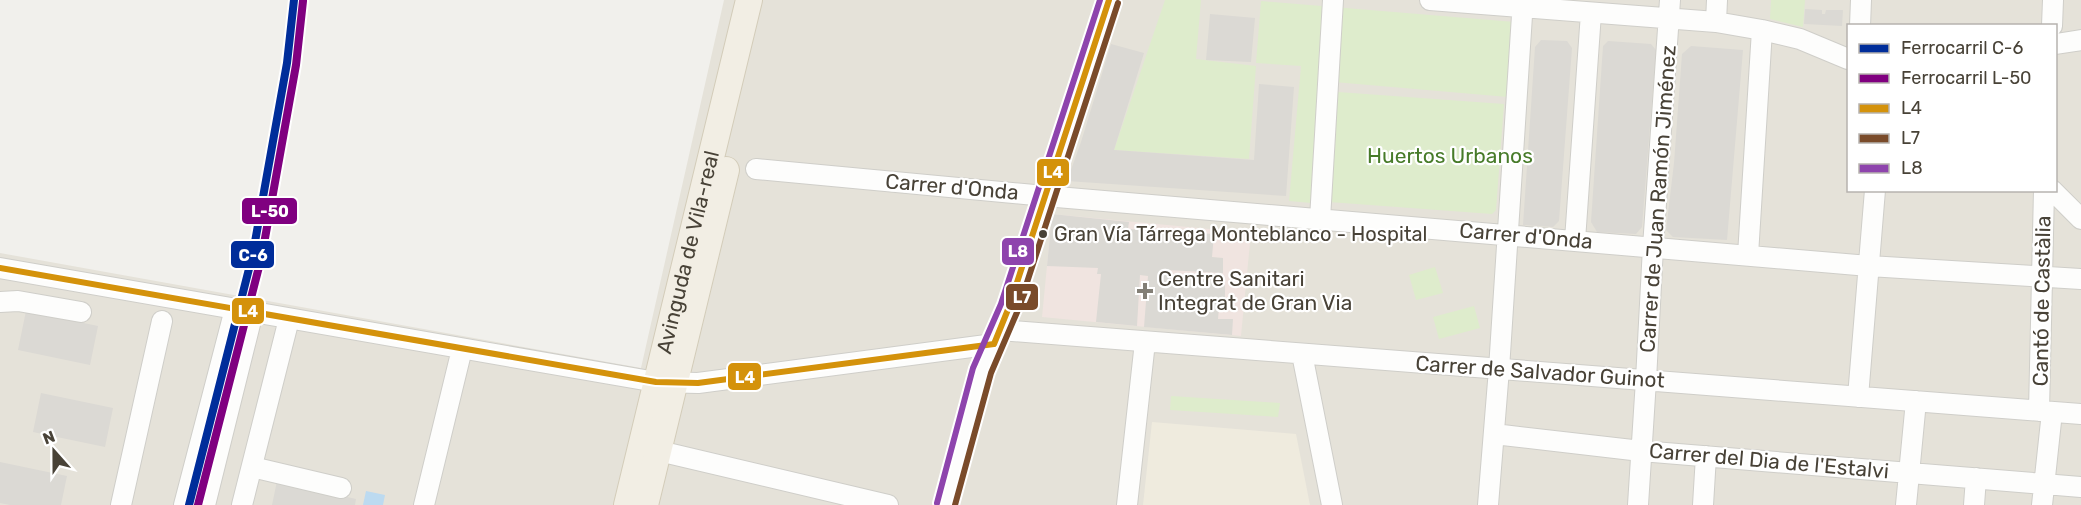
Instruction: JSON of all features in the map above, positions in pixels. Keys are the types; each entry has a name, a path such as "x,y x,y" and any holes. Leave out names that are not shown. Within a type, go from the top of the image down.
{"main road":[{"name":"Avinguda de Vila-real","path":"645,505 658,451 665,383 749,0"},
{"name":"Avinguda de Vila-real","path":"627,505 665,383 768,0"}],"street":[{"path":"946,505 982,370 997,337 1109,0"},
{"path":"1320,219 1333,0"},
{"path":"1430,0 1523,4 1591,14 1716,22 1800,39 1847,60"},
{"name":"Carrer de Juan Ramón Jiménez","path":"1638,505 1670,0"},
{"path":"1716,22 1717,0"},
{"path":"1860,24 1862,0"},
{"path":"2052,24 2053,0"},
{"path":"1488,505 1523,4"},
{"path":"1575,240 1591,14"},
{"path":"1748,255 1762,30"},
{"path":"2057,44 2081,40"},
{"name":"Carrer d'Onda","path":"756,169 1045,196 1869,266 2081,279"},
{"path":"1858,397 1875,192"},
{"name":"Cantó de Castàlia","path":"2042,505 2046,411 2044,192"},
{"path":"2054,192 2081,219"},
{"name":"Carrer de Salvador Guinot","path":"0,268 665,383 698,383 997,337 1145,342 2081,414"},
{"path":"0,302 18,301 81,312"},
{"path":"184,505 244,311"},
{"path":"206,505 244,311"},
{"path":"242,505 289,319"},
{"path":"121,505 162,321"},
{"path":"1127,505 1145,342"},
{"path":"424,505 462,349"},
{"path":"1302,354 1332,505"},
{"path":"1906,505 1916,401"},
{"name":"Carrer del Dia de l'Estalvi","path":"1494,434 1641,451 2081,487"},
{"path":"658,451 888,505"},
{"path":"1703,505 1706,456"},
{"path":"252,467 341,488"},
{"path":"1974,505 1976,478"}],"shaded area":[{"path":"724,0 2081,0 2081,505 0,505 0,253 641,368"},
{"name":"Centre Sanitari Integrat de Gran Via","path":"1052,214 1251,233 1241,336 1042,317"},
{"path":"1152,422 1296,434 1310,505 1143,505"}],"green space":[{"path":"1165,0 1201,0 1196,59 1256,66 1249,159 1114,150"},
{"path":"1771,0 1805,0 1803,27 1770,19"},
{"path":"1261,1 1515,22 1508,97 1334,82 1323,204 1289,201 1301,66 1256,63"},
{"name":"Huertos Urbanos","path":"1338,92 1504,104 1496,210 1492,214 1329,202"},
{"path":"1435,267 1443,293 1416,300 1409,275"},
{"path":"1474,306 1480,328 1439,339 1433,317"},
{"path":"1171,396 1280,403 1278,417 1170,410"}],"water":[{"path":"366,491 385,495 383,505 363,505"}],"building":[{"path":"1805,9 1822,10 1822,14 1825,14 1826,10 1843,10 1842,26 1804,24"},
{"path":"1210,14 1255,18 1251,62 1206,60"},
{"path":"1541,40 1567,41 1572,48 1559,221 1553,227 1523,225 1535,47"},
{"path":"1608,41 1651,44 1656,50 1642,227 1636,234 1597,232 1591,222 1603,46"},
{"path":"1111,44 1144,53 1114,150 1254,160 1259,84 1294,87 1286,196 1067,181"},
{"path":"1691,46 1743,50 1727,240 1673,237 1666,230 1674,163 1682,54"},
{"name":"Centre Sanitari Integrat de Gran Via","path":"1052,214 1129,222 1128,229 1214,234 1212,257 1223,258 1223,273 1168,270 1167,275 1225,280 1225,308 1219,308 1218,319 1233,319 1232,335 1144,327 1148,276 1140,275 1137,326 1096,322 1101,274 1097,274 1098,268 1047,266"},
{"path":"26,311 98,326 90,365 18,350"},
{"path":"41,393 113,408 105,447 33,432"},
{"path":"0,462 67,476 61,505 0,503"},
{"path":"277,481 356,499 355,505 272,505"}],"rail line":[{"name":"C-6","path":"189,505 253,253 287,63 294,0"},
{"name":"L-50","path":"198,505 262,255 296,65 303,1"}],"transit line":[{"name":"L8","path":"937,503 973,368 1001,304 1100,0"},
{"name":"L4","path":"994,344 1009,307 1109,0"},
{"name":"L7","path":"955,505 991,373 1018,310 1118,3"},
{"name":"L4","path":"0,268 656,382 698,383 994,344"}],"place":[{"name":"Gran Vía Tárrega Monteblanco - Hospital","path":"1043,234"},
{"name":"Centre Sanitari Integrat de Gran Via","path":"1145,291"}]}
